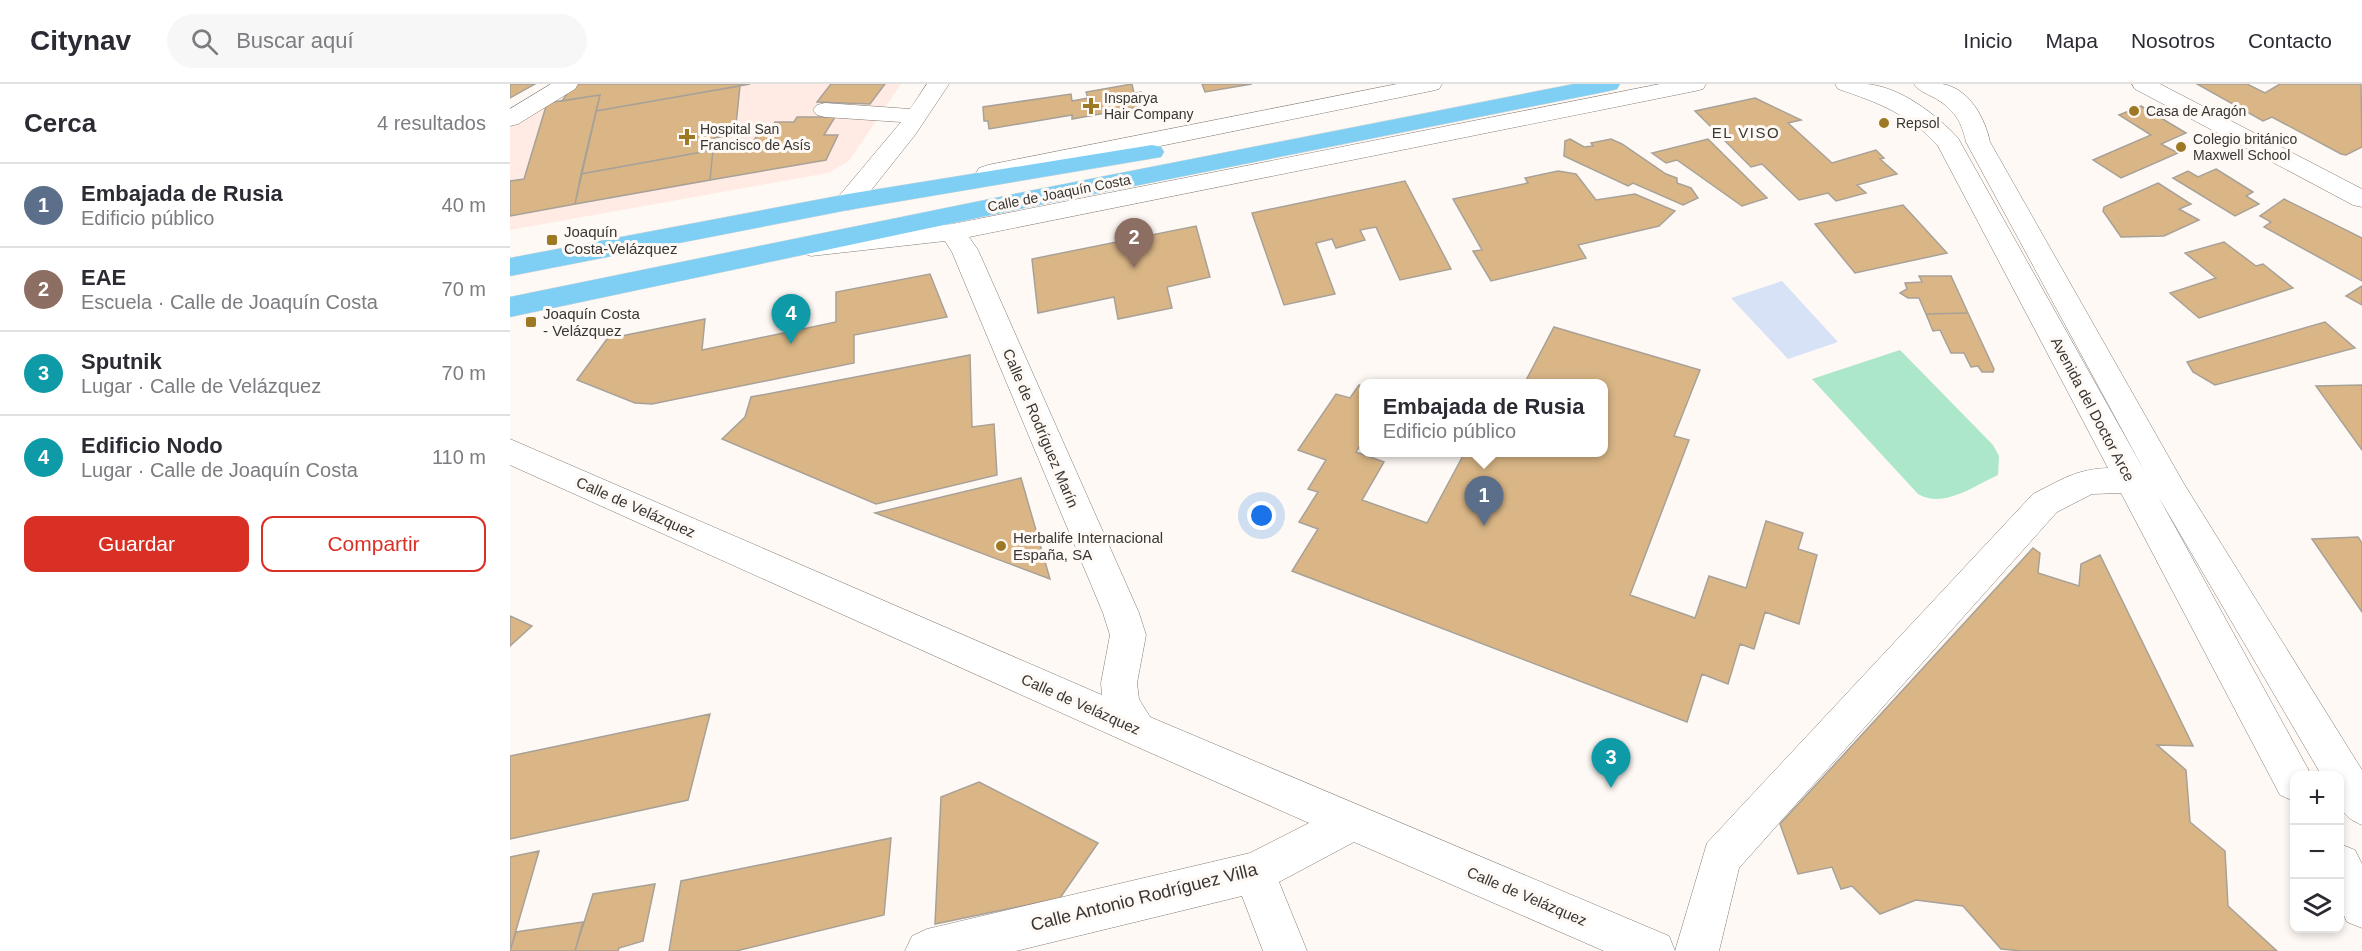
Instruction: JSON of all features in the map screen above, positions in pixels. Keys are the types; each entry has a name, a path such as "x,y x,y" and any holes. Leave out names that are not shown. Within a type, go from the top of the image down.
{"main road":[{"name":"Calle de Joaquín Costa","path":"510,267 848,202 1279,131 1523,84"},
{"name":"Calle de Joaquín Costa","path":"510,307 1035,197 1610,84"}],"street":[{"path":"510,119 567,84"},
{"path":"848,202 907,130 938,84"},
{"path":"848,202 1431,84"},
{"path":"788,249 952,232 1695,84"},
{"name":"Avenida del Doctor Arce","path":"1846,84 1908,106 1933,123 1949,143 2290,773"},
{"path":"1878,84 1939,112 1978,142"},
{"path":"1925,84 1970,99 1978,142"},
{"path":"2143,84 2361,197"},
{"path":"825,110 916,116"},
{"name":"Avenida del Doctor Arce","path":"1978,142 2173,493 2362,806"},
{"name":"Calle de Rodríguez Marín","path":"952,232 965,250 1121,614 1128,635 1119,683 1122,703 1137,729"},
{"name":"Calle de Velázquez","path":"510,451 1137,729 1654,951"},
{"path":"1696,951 1721,857 2045,503 2087,481 2131,480 2173,493"},
{"name":"Calle Antonio Rodríguez Villa","path":"927,951 1256,872 1354,821"},
{"path":"1256,872 1263,899 1285,951"},
{"path":"2344,873 2362,907"}],"shaded area":[{"name":"Hospital San Francisco de Asís","path":"560,84 901,84 849,161 828,173 510,230 510,114"}],"green space":[{"path":"1900,350 1993,445 1999,456 1998,475 1969,490 1948,497 1928,498 1918,494 1812,379"}],"water":[{"path":"1782,281 1838,342 1788,359 1731,298"}],"building":[{"path":"510,84 535,84 510,98"},
{"path":"576,84 750,84 596,111 600,95 562,101 567,94 563,93"},
{"path":"831,84 885,84 870,104 817,102"},
{"path":"1132,84 1134,93 1141,92 1145,106 1072,119 1072,115 989,129 988,121 984,121 983,107 1071,94 1072,101 1088,98 1086,92"},
{"path":"1202,84 1252,84 1205,92"},
{"path":"2197,84 2247,84 2265,93 2280,84 2361,84 2362,147 2346,155 2341,154 2272,117 2263,121"},
{"path":"740,86 735,134 714,138 713,150 581,174 596,111"},
{"path":"600,95 575,204 510,216 510,181 524,179 547,103"},
{"path":"1755,98 1801,120 1788,123 1832,163 1876,150 1884,158 1880,159 1897,174 1857,185 1866,193 1836,201 1828,193 1799,200 1762,164 1751,167 1695,111"},
{"path":"2141,106 2186,133 2161,144 2178,153 2121,178 2093,160 2151,135 2119,115"},
{"path":"797,117 835,117 824,135 838,135 826,160 710,180 713,150 751,144 763,128 772,126 775,122 794,122"},
{"path":"1570,139 1584,147 1593,146 1591,143 1611,139 1622,144 1666,174 1677,178 1677,183 1691,188 1698,198 1683,205 1633,183 1628,186 1564,156 1565,141"},
{"path":"1708,139 1767,198 1742,206 1677,160 1666,163 1652,153"},
{"path":"713,150 710,180 575,204 581,174"},
{"path":"2216,169 2253,192 2246,196 2259,204 2235,216 2173,178 2188,171 2198,177"},
{"path":"1558,171 1576,174 1596,200 1635,194 1675,211 1659,226 1578,245 1586,258 1491,281 1473,251 1482,250 1453,199 1528,183 1525,178"},
{"path":"1405,181 1451,269 1400,280 1376,227 1360,230 1365,240 1336,248 1332,239 1316,243 1335,294 1284,305 1252,213"},
{"path":"2158,183 2191,204 2179,209 2199,220 2164,236 2121,237 2103,211 2104,207"},
{"path":"2284,199 2362,238 2362,281 2264,227 2271,222 2260,216"},
{"path":"1903,205 1947,253 1855,273 1815,224"},
{"path":"1196,226 1210,277 1167,287 1172,308 1118,319 1114,297 1038,313 1032,259"},
{"path":"2224,242 2256,266 2263,264 2293,288 2199,318 2170,293 2216,278 2185,253"},
{"path":"930,274 947,317 854,335 854,363 652,404 635,403 577,380 607,339 705,319 702,350 836,322 836,292"},
{"path":"1919,276 1951,276 1968,313 1926,314 1919,298 1908,298 1900,293 1907,289 1905,283 1922,282"},
{"path":"2362,286 2362,305 2346,296"},
{"path":"1968,313 1994,369 1993,372 1982,372 1978,366 1971,367 1964,353 1951,353 1940,330 1933,331 1926,314"},
{"path":"2325,322 2355,348 2215,385 2193,372 2187,362"},
{"path":"1554,327 1700,370 1674,436 1689,440 1630,595 1695,618 1709,576 1746,588 1766,521 1803,533 1798,549 1817,555 1799,624 1765,612 1754,649 1740,644 1728,684 1702,674 1687,722 1292,571 1318,529 1299,522 1318,492 1308,489 1326,460 1298,450 1336,394 1350,398 1359,385 1359,447 1356,452 1359,453 1359,457 1370,457 1384,462 1362,500 1427,523 1462,457 1608,457 1608,379 1527,379"},
{"path":"970,355 972,427 994,424 997,475 876,504 722,439 745,417 751,397"},
{"path":"2362,385 2362,450 2316,386"},
{"name":"Herbalife Internacional España, SA","path":"1021,478 1050,579 875,513"},
{"path":"2358,537 2362,543 2362,612 2312,539"},
{"path":"2033,548 2040,553 2038,573 2079,586 2081,564 2100,555 2193,746 2157,745 2186,770 2190,822 2225,851 2228,906 2277,951 2022,951 2001,949 1963,906 1916,900 1880,914 1852,886 1841,889 1832,867 1798,874 1780,824"},
{"path":"510,616 532,626 510,646"},
{"path":"710,714 688,800 510,839 510,756"},
{"path":"979,782 1098,843 1060,898 935,924 941,797"},
{"path":"891,838 884,915 736,951 669,951 681,881"},
{"path":"539,851 510,951 510,857"},
{"path":"655,884 643,941 619,948 618,951 575,951 593,894"},
{"path":"583,922 575,951 510,951 516,932"}],"place":[{"name":"Insparya Hair Company","path":"1091,106"},
{"name":"Casa de Aragón","path":"2134,111"},
{"name":"Repsol","path":"1884,123"},
{"name":"Hospital San Francisco de Asís","path":"687,137"},
{"name":"Colegio británico Maxwell School","path":"2181,147"},
{"name":"Joaquín Costa-Velázquez","path":"552,240"},
{"name":"EAE","path":"1134,268"},
{"name":"Joaquín Costa - Velázquez","path":"531,322"},
{"name":"Edificio Nodo","path":"791,344"},
{"name":"Embajada de Rusia","path":"1484,526"},
{"name":"Herbalife Internacional España, SA","path":"1001,546"},
{"name":"Sputnik","path":"1611,788"}],"district":[{"name":"EL VISO","path":"1746,132"}]}
